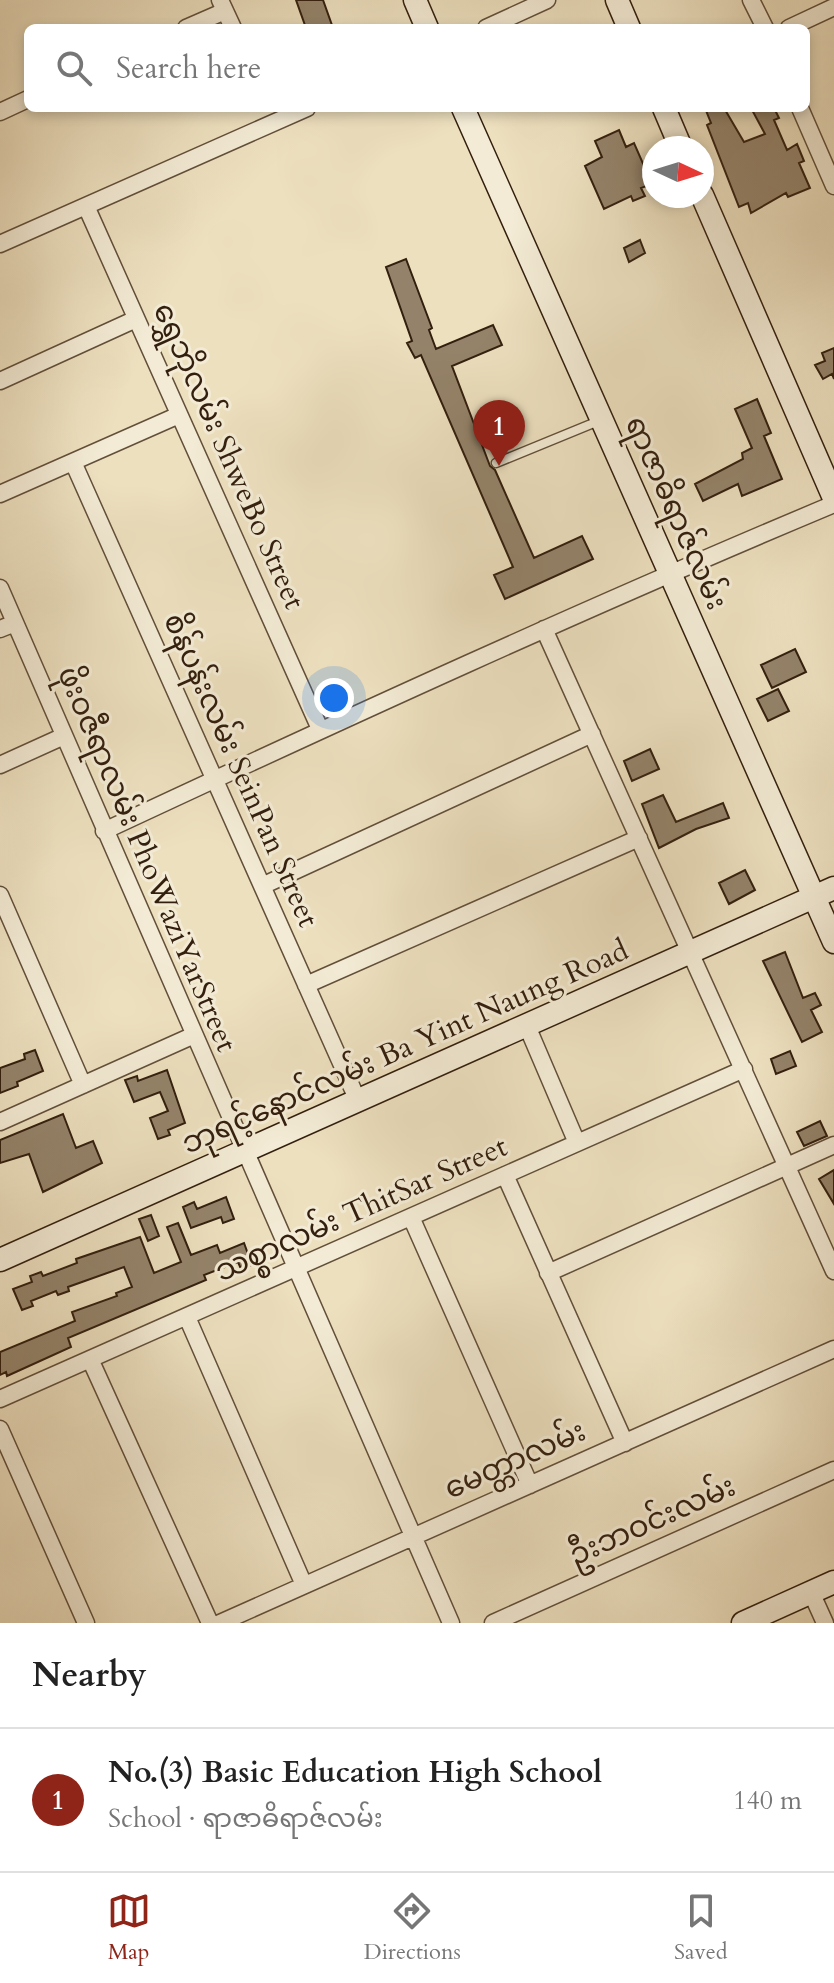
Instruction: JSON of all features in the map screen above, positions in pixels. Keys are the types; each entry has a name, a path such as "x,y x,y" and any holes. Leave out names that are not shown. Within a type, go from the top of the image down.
{"street":[{"path":"415,0 425,24"},
{"path":"495,24 547,0"},
{"path":"617,0 627,24"},
{"path":"751,0 763,24"},
{"path":"192,24 223,5 231,24"},
{"path":"798,24 834,7"},
{"path":"0,112 24,101"},
{"name":"ရာဇာဓိရာဇ်လမ်း","path":"465,112 670,573 824,893 834,942"},
{"path":"666,112 676,136"},
{"path":"802,112 834,186"},
{"path":"0,244 86,206 272,115"},
{"name":"ရွှေဘိုလမ်း ShweBo Street","path":"86,206 320,729"},
{"path":"708,208 834,498"},
{"path":"0,381 136,319"},
{"path":"0,494 179,415"},
{"name":"စိန်ပန်းလမ်း SeinPan Street","path":"73,462 358,1101"},
{"path":"104,831 320,729 670,573 834,504"},
{"name":"ဖိုးဝဇီရာလမ်း PhoWaziYarStreet","path":"0,588 8,626 64,736 192,1036 451,1623"},
{"path":"544,629 834,1271"},
{"path":"262,886 592,734"},
{"path":"0,765 64,736"},
{"path":"306,985 639,838"},
{"name":"ဘုရင့်နောင်လမ်း Ba Yint Naung Road","path":"0,1260 824,893"},
{"path":"0,895 83,1085"},
{"path":"527,1026 577,1143"},
{"path":"0,1122 192,1036"},
{"name":"သစ္စာလမ်း ThitSar Street","path":"0,1399 744,1069"},
{"path":"548,1273 834,1145"},
{"path":"505,1175 625,1443"},
{"path":"411,1217 530,1485"},
{"path":"187,1317 304,1585"},
{"name":"မေတ္တာလမ်း","path":"220,1623 834,1349"},
{"path":"90,1359 210,1623"},
{"path":"0,1429 86,1623"},
{"name":"ဦးဘဝင်းလမ်း","path":"493,1623 834,1470"},
{"path":"743,1623 834,1582"},
{"path":"811,1592 825,1623"}],"lane":[{"path":"496,463 602,420"}],"building":[{"path":"296,0 323,0 332,24 305,24"},
{"path":"707,112 726,112 744,142 765,134 753,112 776,112 779,118 774,120 787,150 797,144 804,161 799,163 810,188 788,197 786,193 751,213 748,203 739,207 714,136 707,125 711,123"},
{"path":"619,130 626,147 634,143 642,161 642,197 633,201 631,196 604,209 585,166 602,157 595,141"},
{"path":"640,240 645,253 629,262 624,248"},
{"path":"406,259 432,328 429,330 436,349 493,325 502,345 452,366 490,466 495,470 534,558 582,536 593,559 505,599 494,575 513,567 421,355 415,358 407,343 412,341 386,267"},
{"path":"834,348 834,379 832,374 823,379 815,365 825,361 822,353"},
{"path":"757,399 771,433 764,436 782,479 742,496 738,484 703,501 695,484 743,459 742,453 752,448 735,409"},
{"path":"795,649 806,672 772,688 761,665"},
{"path":"778,689 789,711 768,721 757,699"},
{"path":"650,749 659,769 632,781 624,761"},
{"path":"663,795 676,822 723,803 729,818 696,829 659,848 642,804"},
{"path":"745,870 755,890 729,904 719,883"},
{"path":"785,952 803,998 815,993 821,1005 811,1010 822,1032 802,1042 763,961"},
{"path":"35,1050 43,1071 0,1093 0,1068 25,1059 24,1054"},
{"path":"790,1051 796,1066 776,1074 771,1059"},
{"path":"167,1070 185,1123 168,1130 170,1135 158,1139 150,1118 168,1111 160,1092 134,1102 125,1080 137,1076 138,1081"},
{"path":"63,1114 76,1148 93,1141 102,1163 43,1192 29,1154 0,1163 0,1140"},
{"path":"820,1121 827,1136 804,1146 797,1132"},
{"path":"834,1170 834,1204 819,1179"},
{"path":"226,1197 234,1219 223,1223 221,1217 191,1228 183,1207 194,1202 197,1209"},
{"path":"151,1215 159,1236 148,1241 139,1219"},
{"path":"178,1223 191,1255 217,1245 220,1253 244,1243 252,1265 241,1269 238,1262 204,1275 206,1280 68,1338 71,1347 7,1376 6,1372 0,1375 0,1352 75,1321 72,1312 117,1296 116,1293 132,1287 124,1267 68,1287 69,1291 58,1295 56,1291 31,1301 33,1306 22,1310 13,1289 32,1282 30,1276 41,1272 43,1276 77,1263 76,1259 140,1237 154,1273 181,1262 167,1227"}],"place":[{"name":"No.(3) Basic Education High School","path":"499,466"}]}
